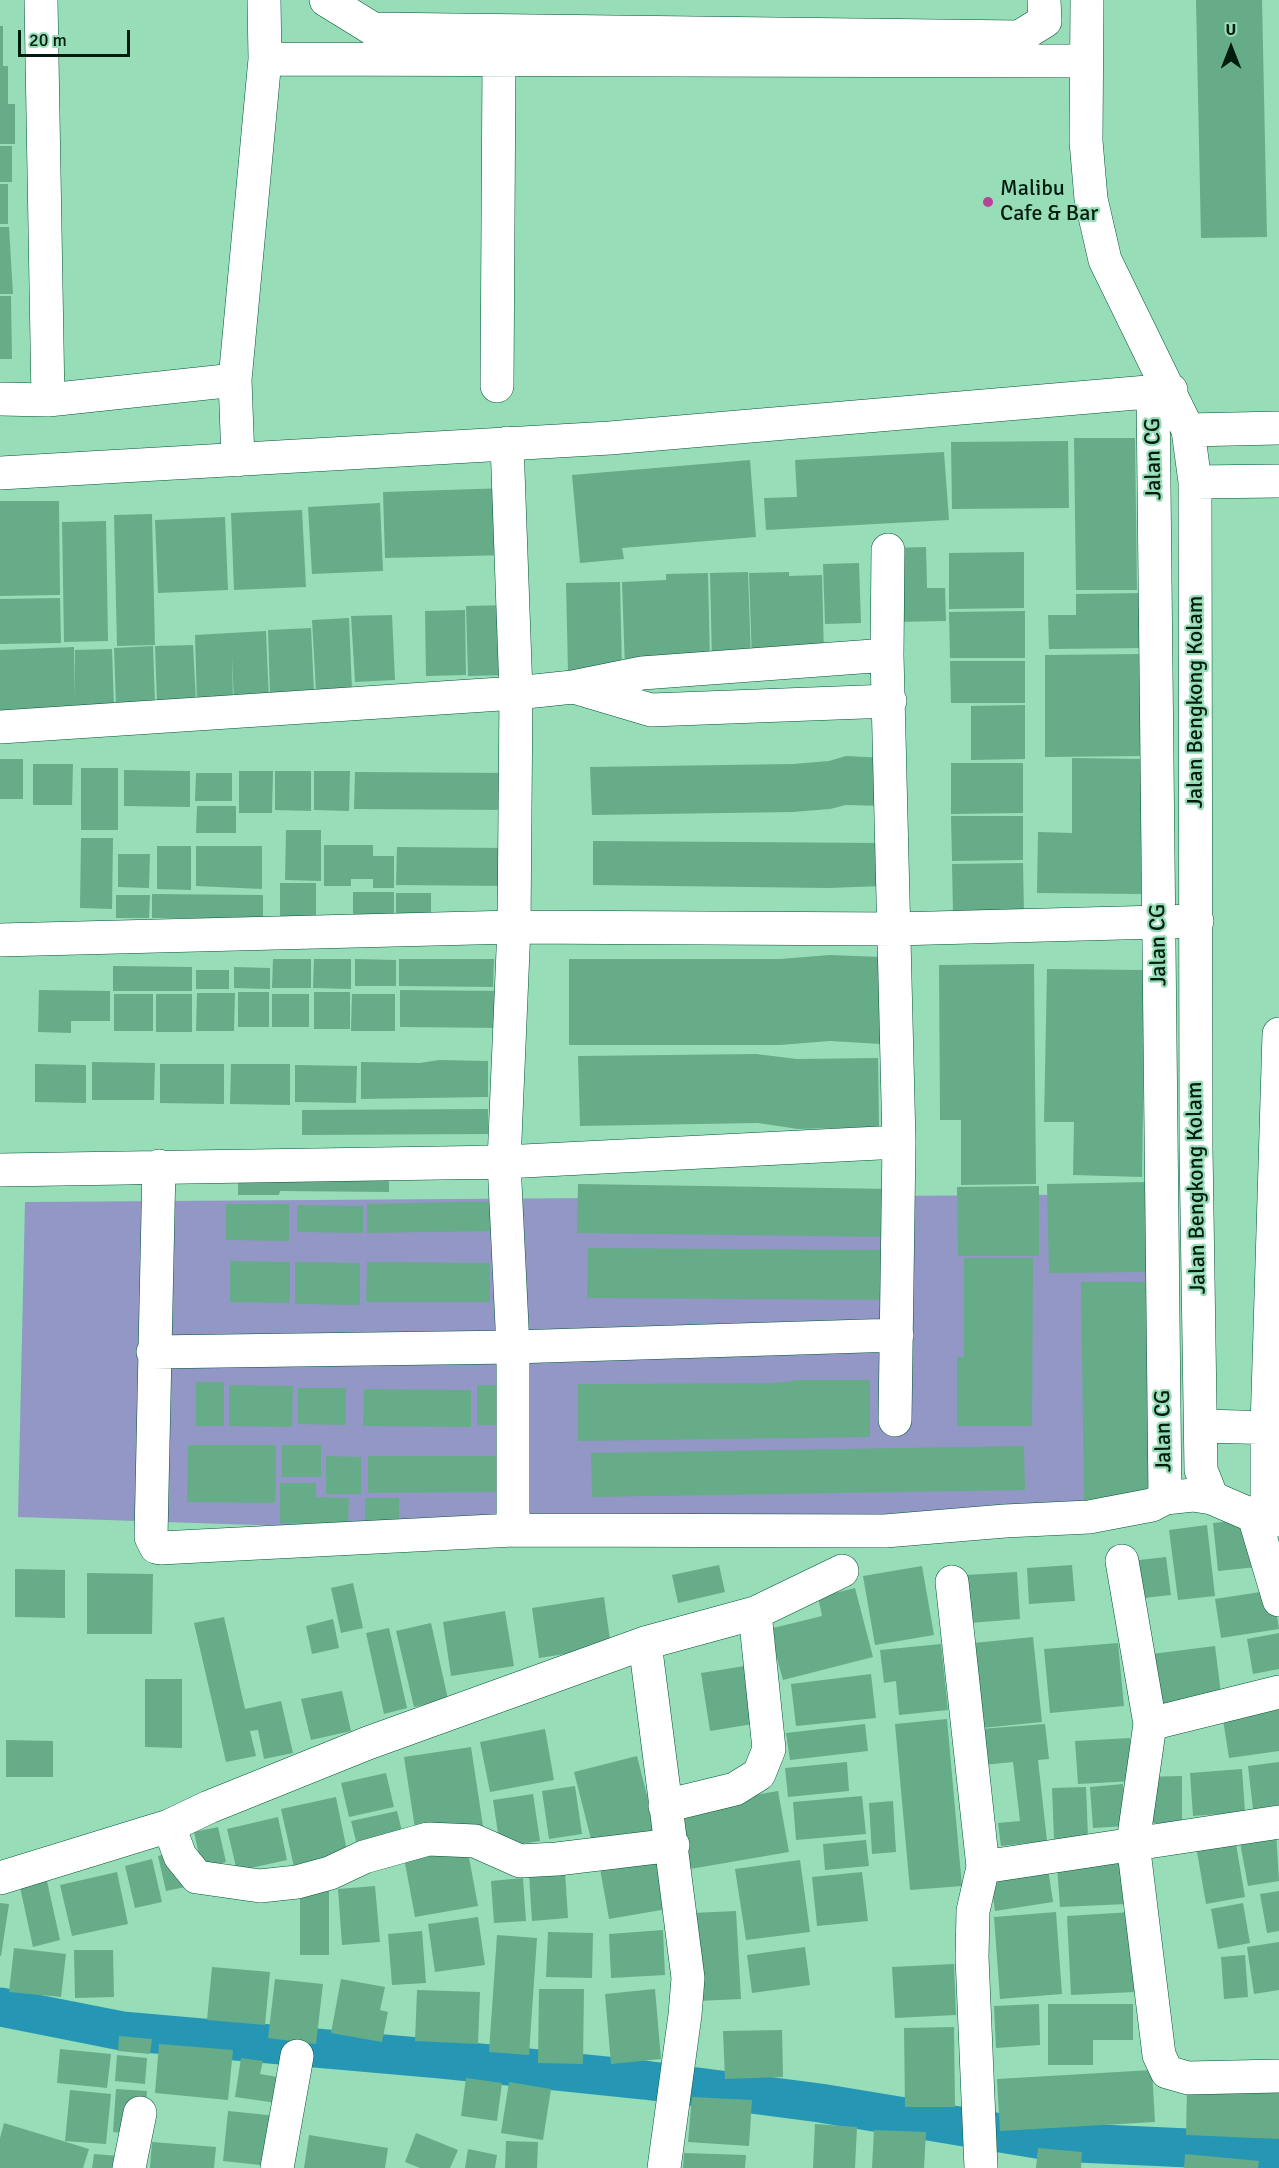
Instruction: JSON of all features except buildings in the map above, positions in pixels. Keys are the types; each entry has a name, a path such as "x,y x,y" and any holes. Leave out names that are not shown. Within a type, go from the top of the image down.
{"street":[{"path":"41,0 48,400"},
{"path":"238,460 235,380 265,59 264,0"},
{"path":"326,0 374,29 1019,37 1045,21 1044,0"},
{"name":"Jalan Bengkong Kolam","path":"1087,0 1086,141 1091,199 1104,260 1162,392 1188,430 1195,482 1196,1148 1201,1426 1199,1452 1201,1470 1212,1498"},
{"path":"265,59 1086,61"},
{"path":"497,386 499,60"},
{"path":"0,399 48,400 235,380"},
{"path":"0,473 622,437 1162,392"},
{"name":"Jalan CG","path":"1162,392 1159,922 1165,1498"},
{"path":"1188,430 1279,428"},
{"path":"507,443 516,693 514,927 504,1162 513,1347 513,1530"},
{"path":"1195,482 1279,481"},
{"path":"888,550 887,655 890,701 899,1142 895,1420"},
{"path":"0,727 516,693 573,687 642,673 887,655"},
{"path":"573,687 651,710 890,701"},
{"path":"0,940 514,927 895,929 1197,921"},
{"path":"1279,1034 1273,1428 1267,1519 1279,1600"},
{"path":"0,1170 504,1162 899,1142"},
{"path":"159,1166 153,1352 151,1537 156,1547 513,1530 885,1531 1089,1517 1152,1504 1165,1498 1192,1495 1212,1498 1267,1519"},
{"path":"153,1352 513,1347 897,1335"},
{"path":"1201,1426 1273,1428"},
{"path":"1122,1561 1150,1724 1133,1843 1159,2055 1167,2072 1188,2078 1279,2076"},
{"path":"0,1878 168,1826 209,1807 368,1743 645,1643 755,1613 842,1571"},
{"path":"952,1582 982,1867 973,1911 972,1957 981,2167"},
{"path":"665,1806 735,1789 759,1774 770,1749 755,1613"},
{"path":"645,1643 665,1806 673,1845 688,1978 666,2155"},
{"path":"1150,1724 1279,1692"},
{"path":"982,1867 1279,1822"},
{"path":"168,1826 180,1856 197,1877 260,1886 308,1879 364,1857 428,1839 475,1840 520,1861 557,1859 673,1845"},
{"path":"277,2168 297,2056"},
{"path":"129,2168 140,2113"}],"shaded area":[{"path":"1169,1194 1171,1511 758,1542 18,1517 25,1202"}],"waterway":[{"path":"0,2007 122,2031 441,2059 644,2080 820,2103 1055,2142 1279,2152"}],"place":[{"name":"Malibu Cafe & Bar","path":"988,202"}]}
